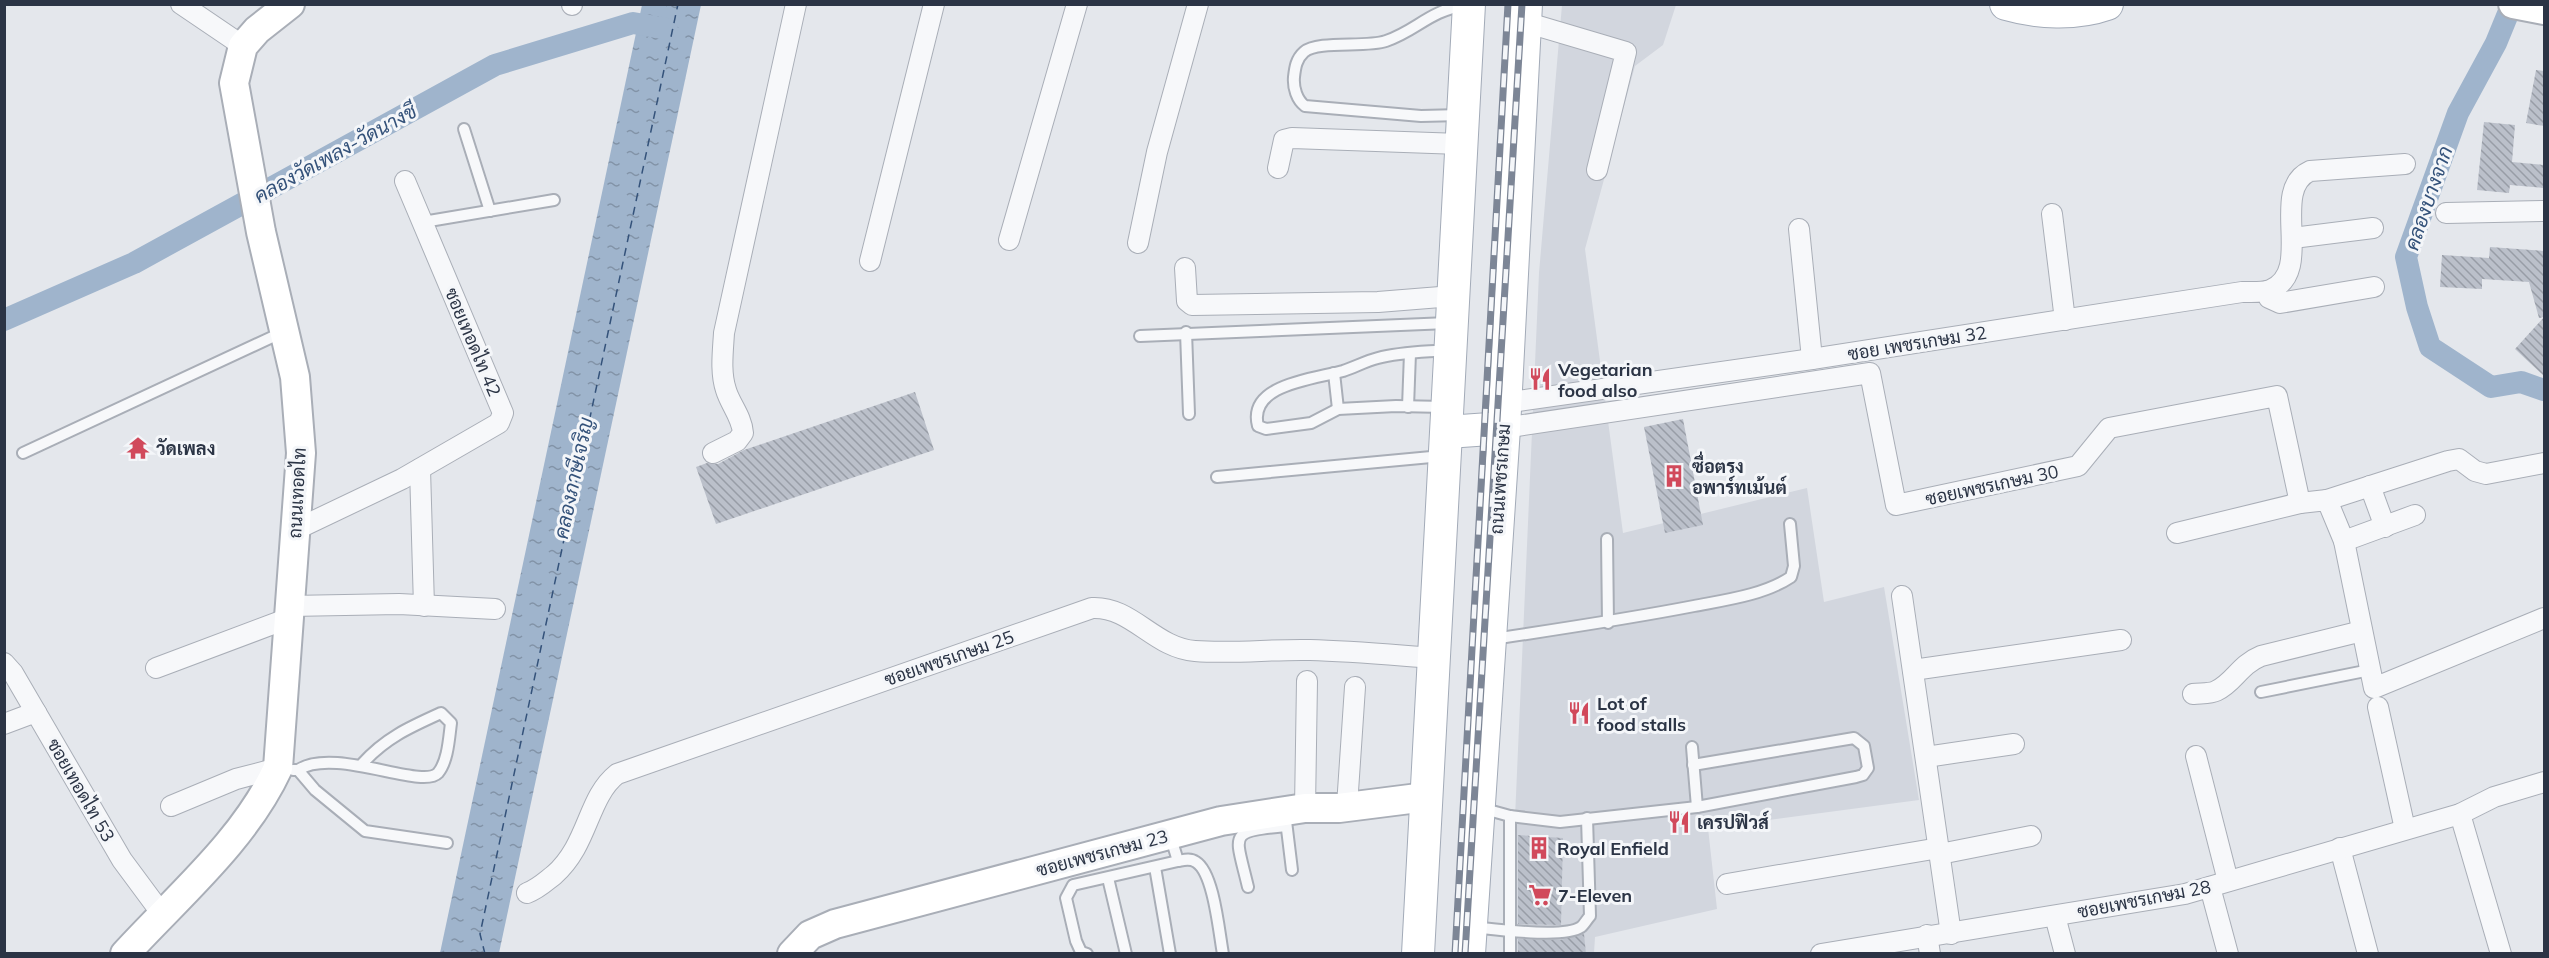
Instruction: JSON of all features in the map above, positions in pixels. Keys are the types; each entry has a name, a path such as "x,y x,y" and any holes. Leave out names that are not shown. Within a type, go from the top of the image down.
{"main road":[{"path":"243,46 257,30 290,4"},
{"path":"1418,954 1447,432 1467,4"},
{"path":"2006,4 2054,11 2108,4"},
{"path":"2513,4 2544,10"},
{"name":"ถนนเพชรเกษม","path":"1470,940 1504,415 1526,13"},
{"name":"ถนนเทอดไท","path":"125,954 238,833 288,769 289,612 301,453 295,377 250,181 234,83 243,46"},
{"path":"1447,432 1504,415"},
{"name":"ซอยเพชรเกษม 23","path":"792,954 810,935 835,924 1221,821 1292,815 1426,797"}],"street":[{"path":"181,4 243,46"},
{"path":"713,453 736,441 743,433 742,425 725,389 724,333 796,4"},
{"path":"870,261 934,4"},
{"path":"1009,240 1077,4"},
{"path":"1138,243 1157,152 1198,4"},
{"path":"1526,13 1632,53 1597,170"},
{"path":"1278,168 1284,140 1292,138 1460,130"},
{"path":"2374,287 2280,303 2270,298 2267,291 2276,287 2284,278 2292,256 2290,206 2295,183 2300,176 2310,171 2405,164"},
{"name":"ซอยเทอดไท 42","path":"295,530 420,469 499,423 503,413 405,181"},
{"path":"2446,213 2544,211"},
{"path":"2052,214 2065,320"},
{"path":"2292,238 2373,228"},
{"path":"1799,229 1812,359"},
{"path":"1185,268 1186,301 1192,305 1378,302 1451,323"},
{"name":"ซอย เพชรเกษม 32","path":"1504,415 1812,359 2242,292 2267,291"},
{"name":"ซอยเพชรเกษม 30","path":"1504,415 1870,373 1896,505 2078,466 2109,428 2277,396 2300,503"},
{"path":"2177,533 2300,503 2327,500 2448,460 2459,459 2475,471 2495,474 2544,463"},
{"path":"420,469 424,606"},
{"path":"2370,486 2385,527"},
{"path":"2327,500 2344,542 2372,679 2544,618"},
{"path":"2344,542 2415,515"},
{"path":"1902,596 1951,934"},
{"path":"156,668 289,612 424,606 495,609"},
{"name":"ซอยเพชรเกษม 25","path":"527,893 537,889 574,854 607,782 617,774 1092,608 1118,611 1160,641 1193,651 1309,650 1434,658"},
{"path":"2193,694 2217,691 2232,680 2246,662 2261,656 2362,631"},
{"path":"1913,670 2121,640"},
{"name":"ซอยเทอดไท 53","path":"4,663 36,712 122,860 162,914"},
{"path":"1292,815 1307,681"},
{"path":"1347,806 1355,687"},
{"path":"2378,707 2405,829"},
{"path":"4,724 36,712"},
{"path":"1926,757 2014,744"},
{"path":"2196,756 2219,884 2228,954"},
{"path":"171,806 236,778 288,769"},
{"name":"ซอยเพชรเกษม 28","path":"1821,954 1929,944 1951,934 2185,894 2460,814 2494,797 2544,782"},
{"path":"2460,814 2501,954"},
{"path":"1727,884 2031,836"},
{"path":"2340,848 2368,954"},
{"path":"2055,916 2065,954"}],"lane":[{"path":"1460,130 1409,115 1305,106 1297,97 1293,83 1296,63 1304,52 1313,47 1367,45 1386,41 1446,8 1467,4"},
{"path":"464,129 490,211"},
{"path":"423,222 554,200"},
{"path":"1140,336 1186,332 1410,327 1451,323"},
{"path":"1447,432 1408,407 1338,410 1311,423 1266,429 1258,426 1255,415 1260,403 1280,387 1334,373 1377,358 1410,353 1451,323"},
{"path":"23,453 286,331"},
{"path":"1186,332 1189,414"},
{"path":"1408,407 1410,353"},
{"path":"1334,373 1338,410"},
{"path":"1216,477 1447,432"},
{"path":"1490,639 1608,623 1729,599 1781,584 1791,577 1794,566 1790,524"},
{"path":"1607,539 1608,623"},
{"path":"2261,692 2372,679"},
{"path":"288,769 312,764 362,764 409,777 430,778 438,773 444,761 451,723 441,713 400,730 378,746 362,764"},
{"path":"1478,808 1510,816 1560,822 1697,807 1856,777 1863,775 1868,768 1864,746 1854,738 1693,765"},
{"path":"1692,747 1697,807"},
{"path":"288,769 365,831 447,843"},
{"path":"1248,887 1239,848 1240,836 1246,830 1292,815 1292,870"},
{"path":"1510,816 1510,954"},
{"path":"1470,940 1511,931 1568,932 1581,927 1590,916 1587,818"},
{"path":"1169,834 1178,861"},
{"path":"1087,954 1081,952 1076,941 1066,898 1073,885 1189,859 1197,862 1206,875 1223,954"},
{"path":"1155,867 1170,954"},
{"path":"1108,878 1126,954"}],"shaded area":[{"path":"1562,5 1676,5 1663,45 1635,66 1585,249 1623,533 1807,488 1824,602 1884,587 1919,800 1708,828 1717,909 1595,937 1594,953 1509,954 1539,273"}],"water":[{"name":"คลองภาษีเจริญ","path":"642,5 701,5 499,953 440,953"}],"building":[{"path":"2536,70 2544,71 2544,126 2526,123"},
{"path":"2484,122 2515,125 2512,162 2544,165 2544,188 2510,185 2509,193 2477,190"},
{"path":"2490,247 2544,251 2544,317 2539,318 2529,282 2482,279 2482,289 2440,287 2442,255 2489,258"},
{"path":"2544,317 2544,376 2515,349"},
{"path":"915,392 934,450 716,524 696,467 707,463 718,464 744,450"},
{"name":"ซื่อตรง อพาร์ทเม้นต์","path":"1683,419 1703,525 1665,533 1644,427"},
{"name":"7-Eleven","path":"1518,835 1563,838 1561,925 1518,924"},
{"path":"1584,934 1586,954 1518,954 1518,939 1560,940"}],"waterway":[{"name":"คลองบางจาก","path":"2512,4 2496,43 2458,113 2406,257 2417,307 2430,347 2491,387 2521,382 2544,390"},
{"name":"คลองวัดเพลง-วัดนางชี","path":"4,320 134,263 495,65 633,23 667,29"}],"ferry route":[{"path":"485,954 480,934 678,4"}],"railway":[{"path":"1455,954 1508,4"},
{"path":"1465,954 1522,4"}],"place":[{"name":"Vegetarian food also","path":"1540,379"},
{"name":"วัดเพลง","path":"138,448"},
{"name":"ซื่อตรง อพาร์ทเม้นต์","path":"1674,476"},
{"name":"Lot of food stalls","path":"1579,713"},
{"name":"เครปฟิวส์","path":"1679,822"},
{"name":"Royal Enfield","path":"1539,848"},
{"name":"7-Eleven","path":"1540,895"}]}
